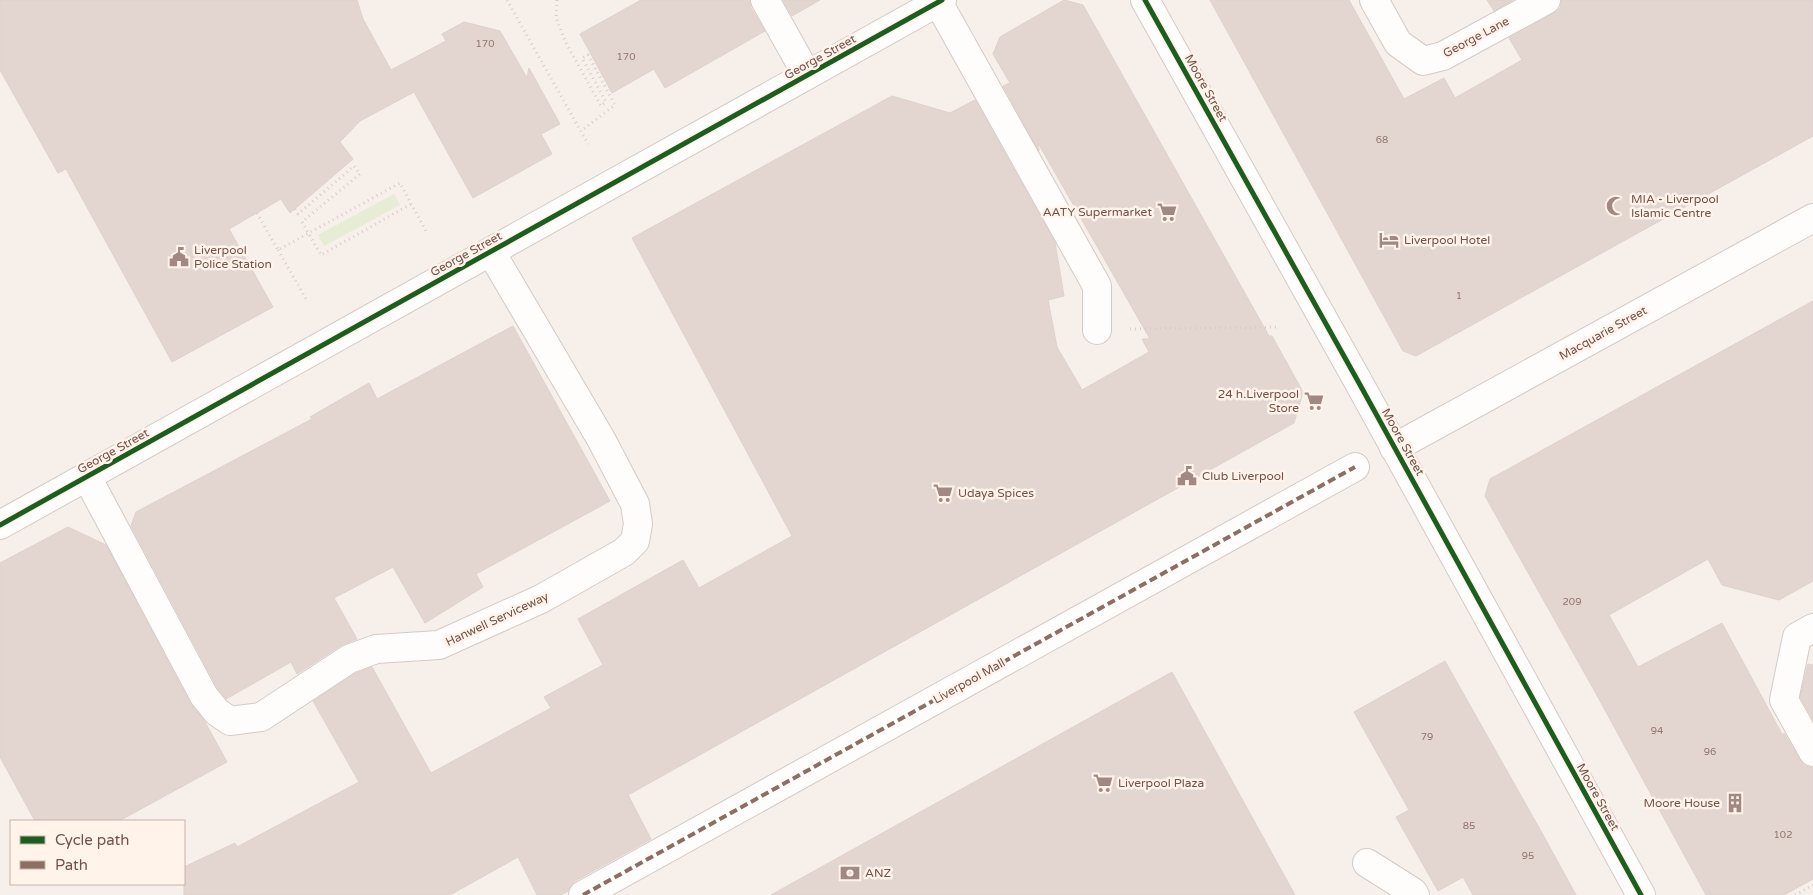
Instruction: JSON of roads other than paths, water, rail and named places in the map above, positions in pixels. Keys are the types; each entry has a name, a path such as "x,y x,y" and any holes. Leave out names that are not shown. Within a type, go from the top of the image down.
{"street":[{"path":"765,0 807,76"},
{"name":"Moore Street","path":"1146,0 1641,895"},
{"name":"George Lane","path":"1374,0 1398,43 1423,61 1442,56 1546,0"},
{"path":"940,1 1096,286 1097,330"},
{"name":"George Street","path":"0,525 940,1"},
{"name":"Macquarie Street","path":"1394,448 1813,218"},
{"name":"Hanwell Serviceway","path":"87,477 204,696 217,712 230,721 261,717 349,659 376,649 439,646 541,599 624,552 635,541 638,524 635,504 600,439 492,252"},
{"name":"Liverpool Mall","path":"583,895 1354,468"},
{"path":"1813,628 1796,637 1784,700 1813,752"},
{"path":"1367,863 1415,895"}],"place":[{"name":"MIA - Liverpool Islamic Centre","path":"1616,206"},
{"name":"AATY Supermarket","path":"1167,212"},
{"name":"Liverpool Hotel","path":"1389,240"},
{"name":"Liverpool Police Station","path":"179,257"},
{"name":"24 h.Liverpool Store","path":"1314,401"},
{"name":"Club Liverpool","path":"1187,476"},
{"name":"Udaya Spices","path":"943,493"},
{"name":"Liverpool Plaza","path":"1103,783"},
{"name":"Moore House","path":"1735,803"},
{"name":"ANZ","path":"850,873"}]}
